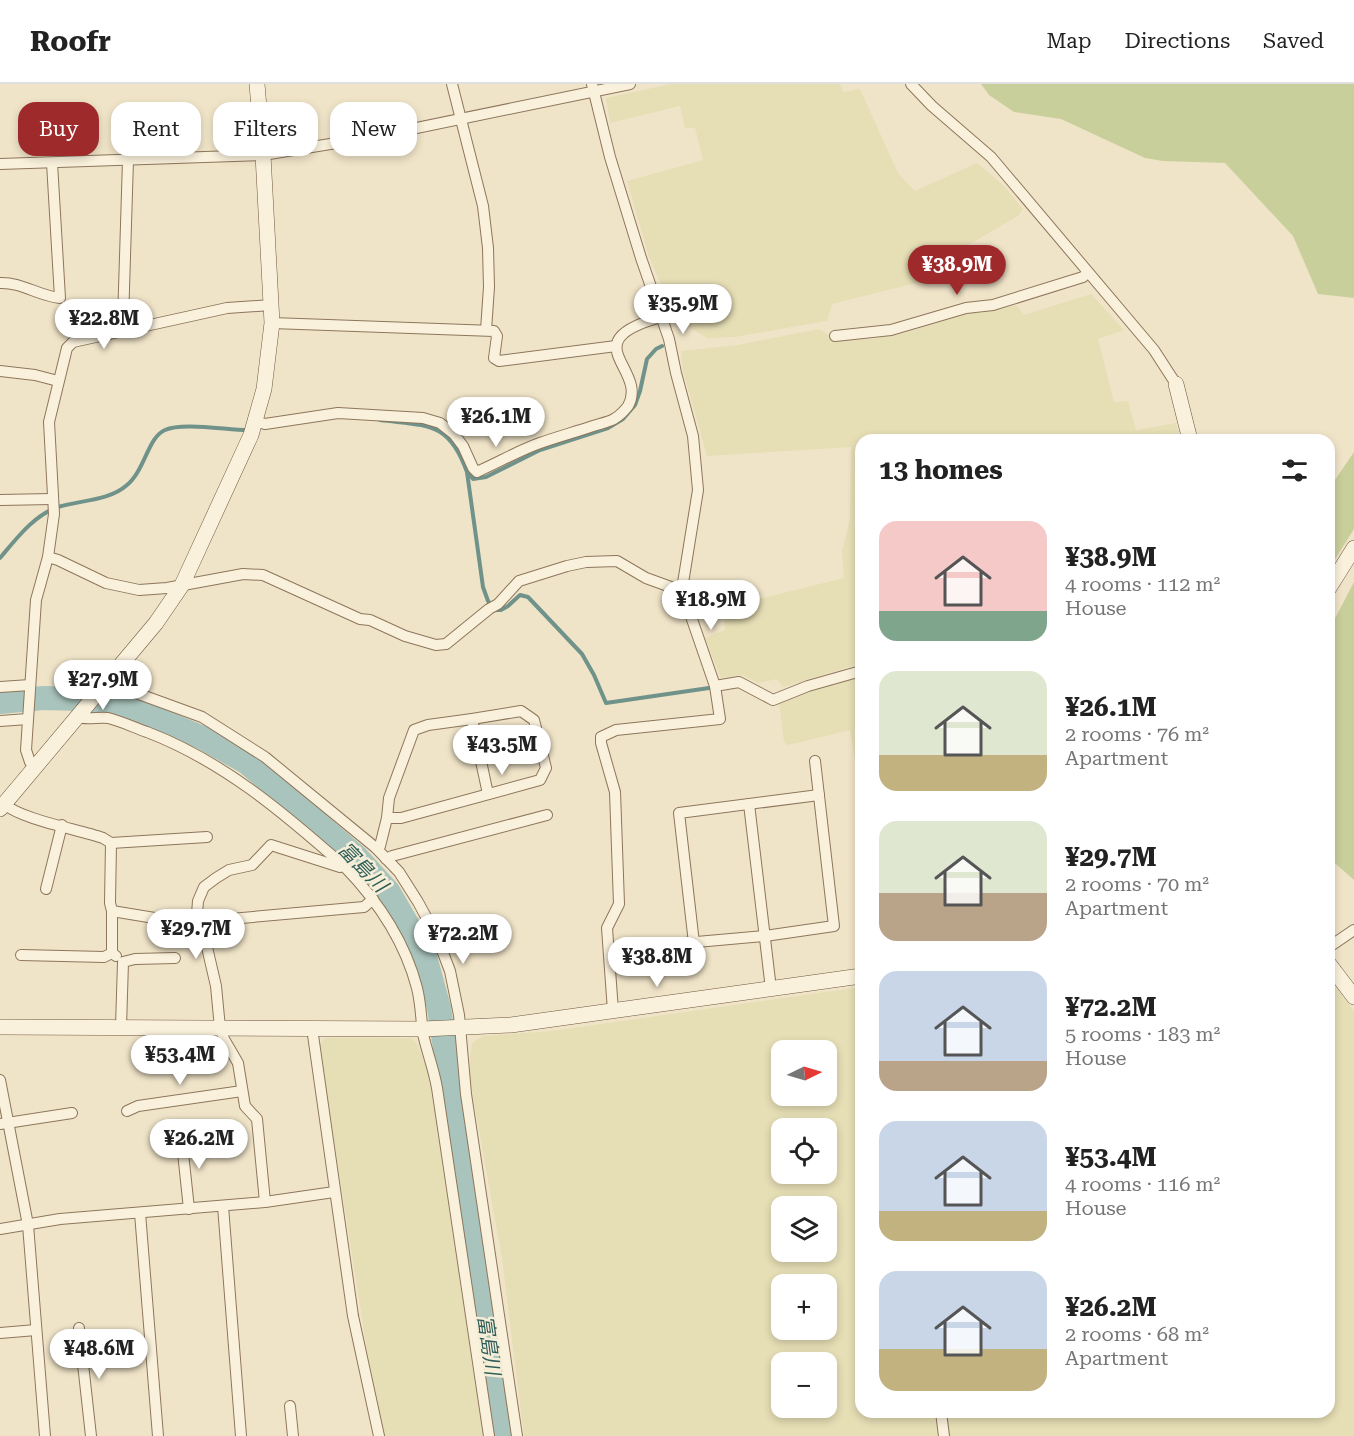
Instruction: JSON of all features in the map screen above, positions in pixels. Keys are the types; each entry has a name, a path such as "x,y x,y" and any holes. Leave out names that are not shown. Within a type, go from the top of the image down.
{"street":[{"path":"257,84 259,102"},
{"path":"452,84 483,206 488,248 489,287 486,330"},
{"path":"318,146 462,119 593,88 630,84"},
{"path":"911,84 932,106 991,157 1154,350 1176,384 1188,434"},
{"path":"593,88 613,168 640,258 669,339 693,436 698,490 683,583 679,590"},
{"path":"0,164 236,156"},
{"path":"207,837 111,843 103,837 2,807 156,623 182,585 255,421 264,389 272,323 263,156"},
{"path":"124,331 128,160"},
{"path":"0,283 12,283 50,297 60,298 52,163"},
{"path":"835,336 891,330 966,308 993,305 1083,277 1087,273"},
{"path":"34,766 26,750 36,600 48,557 54,514 49,422 67,348 73,342 238,306 271,305"},
{"path":"255,421 265,424 338,413 423,418 440,423 454,434 477,472 538,444 614,419 627,406 632,394 631,385 618,360 616,346 620,336 628,330 661,317"},
{"path":"272,323 495,331 497,336 494,358 499,361 616,346"},
{"path":"0,371 35,375 58,381"},
{"path":"0,500 52,499"},
{"path":"1335,578 1354,548"},
{"path":"48,557 106,583 139,590 243,574 264,575 360,619 370,620 405,636 436,645 446,644 502,600 519,581 567,566 586,562 617,561 646,578 679,590 685,599 715,686 720,719 616,730 601,737 615,792 619,904 607,928 613,1011"},
{"path":"715,686 739,682 772,700 808,686 855,673"},
{"path":"0,687 30,686"},
{"path":"103,686 202,717 234,735 265,757 376,848 399,872 412,892 437,938 450,971 517,1436"},
{"path":"376,848 380,846 389,798 414,730 428,725 521,711 534,720 546,768 540,780 401,818 387,818"},
{"path":"78,715 84,719 108,718 160,737 209,761 263,799 344,866 373,899 388,922 405,954 417,987 426,1028 489,1436"},
{"path":"0,721 29,716"},
{"path":"472,718 488,794"},
{"path":"674,944 765,936 834,926 815,761"},
{"path":"694,943 679,813 819,795"},
{"path":"749,804 771,989"},
{"path":"386,859 547,815"},
{"path":"46,889 62,825"},
{"path":"111,843 112,953"},
{"path":"265,1202 257,1119 245,1106 238,1063 220,1028 216,986 206,943 198,922 198,901 204,887 230,870 252,864 271,844 340,867 344,866"},
{"path":"112,911 198,922 364,907 373,899"},
{"path":"1335,943 1354,930"},
{"path":"21,955 104,957 112,953"},
{"path":"112,953 123,962"},
{"path":"123,962 135,959 175,958"},
{"path":"121,1028 123,962"},
{"path":"1335,972 1354,997"},
{"path":"0,1027 426,1028 511,1025 855,977"},
{"path":"312,1028 353,1316 379,1436"},
{"path":"0,1080 4,1124 28,1225 45,1436"},
{"path":"127,1111 138,1106 242,1091"},
{"path":"4,1124 72,1113"},
{"path":"181,1134 189,1209"},
{"path":"0,1229 60,1219 265,1202 334,1192"},
{"path":"223,1206 241,1436"},
{"path":"140,1213 158,1436"},
{"path":"79,1328 92,1436"},
{"path":"0,1333 36,1330"},
{"path":"290,1406 290,1436"},
{"path":"941,1418 944,1436"}],"shaded area":[{"path":"671,84 840,84 843,92 860,89 898,173 915,191 977,163 1004,186 1023,209 1018,216 963,248 964,271 832,304 827,321 735,337 707,338 682,323 670,304 649,257 627,181 703,160 695,128 685,128 680,106 610,123 606,98"},
{"path":"1091,294 1124,330 1098,339 1114,402 1128,401 1136,430 1176,423 1179,434 855,434 855,665 783,687 777,679 758,683 742,675 721,678 705,638 725,630 723,608 844,578 842,551 850,519 851,447 707,456 683,371 681,351 738,345 819,329 835,339 872,339 905,333 967,313 981,313 1016,305 1024,315"},
{"path":"855,676 855,760 850,730 788,745 784,742 779,702"},
{"path":"1335,986 1354,1011 1354,1436 524,1436 502,1258 470,1080 472,1043 483,1036 552,1031 855,988 855,1418 1335,1418"},
{"path":"325,1038 411,1038 417,1044 428,1072 483,1436 385,1436 367,1350 319,1045"}],"green space":[{"path":"981,84 1354,84 1354,298 1318,294 1293,236 1225,163 1163,161 1145,158 1061,119 1014,112 989,95"},
{"path":"1354,452 1354,529 1335,559 1335,480"},
{"path":"1354,582 1354,880 1335,863 1335,618"}],"waterway":[{"path":"468,473 473,479 486,477 540,450 608,428 623,419 635,405 647,359 662,346"},
{"path":"380,420 411,423 435,429 453,443 467,472 483,587 488,601 496,610 501,610 520,595 528,597 582,654 606,703 709,688"},
{"path":"0,558 26,528 49,511 103,497 127,485 138,471 154,439 165,430 193,426 247,430"},
{"name":"富島川","path":"0,702 43,698 80,699 126,706 203,738 246,762 356,856 388,891 424,953 439,1008 502,1436"}]}
